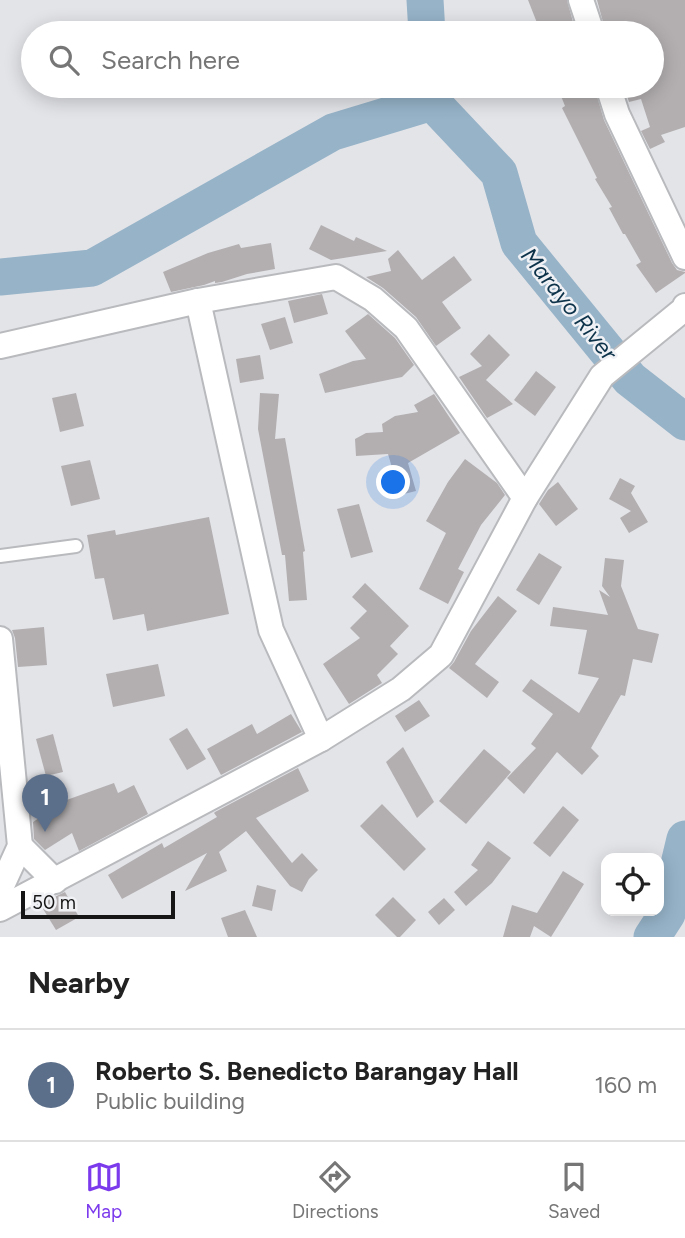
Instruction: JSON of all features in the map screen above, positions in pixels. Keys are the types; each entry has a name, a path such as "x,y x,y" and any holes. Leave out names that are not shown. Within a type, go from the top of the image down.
{"street":[{"path":"581,0 588,21"},
{"path":"612,98 685,257"},
{"path":"0,346 198,301 336,277 373,299 407,328 525,498"},
{"path":"198,301 271,630 321,740"},
{"path":"0,908 321,740 401,690 442,655 525,498 601,376 685,308"},
{"path":"0,639 20,846 0,890"},
{"path":"20,846 55,881"}],"lane":[{"path":"0,556 76,546"}],"building":[{"path":"528,0 567,0 573,21 536,21"},
{"path":"597,0 685,0 685,127 661,135 665,142 650,149 641,131 650,127 641,99 629,102 628,98 664,98 664,21 603,21"},
{"path":"562,98 598,98 604,120 672,263 677,270 685,272 656,293 636,265 641,262 609,208 612,207 595,179 597,178 562,108 565,106"},
{"path":"321,225 354,241 356,237 387,251 331,260 309,249"},
{"path":"271,243 275,269 171,292 163,272 208,253 239,244 241,248"},
{"path":"398,250 422,280 454,256 472,280 442,302 461,328 436,346 416,317 366,277 391,271 388,259"},
{"path":"322,294 328,314 294,323 288,301"},
{"path":"368,314 395,338 414,365 402,377 325,393 319,374 366,359 345,331"},
{"path":"285,317 293,343 270,350 261,324"},
{"path":"489,334 510,355 486,380 513,404 487,418 459,377 482,366 470,354"},
{"path":"260,355 264,379 240,383 236,359"},
{"path":"536,371 556,387 535,416 514,400"},
{"path":"76,393 84,426 60,432 52,398"},
{"path":"260,393 279,394 275,439 285,438 305,551 307,600 289,601 285,555 282,555 258,429"},
{"path":"434,394 460,433 408,463 416,491 400,495 388,454 356,456 355,439 366,433 383,432 382,424 395,416 418,412 414,405"},
{"path":"465,459 497,483 505,495 481,525 458,569 464,572 448,604 419,589 446,533 426,521 448,482"},
{"path":"90,460 100,499 71,506 61,466"},
{"path":"620,478 635,486 631,493 648,522 629,533 620,518 631,511 609,499"},
{"path":"558,482 578,509 556,526 539,504 548,490"},
{"path":"359,504 373,552 351,558 337,509"},
{"path":"209,517 229,614 147,631 144,614 113,620 104,578 95,579 87,535 115,530 116,535"},
{"path":"539,553 562,567 539,605 516,590"},
{"path":"605,558 624,560 621,586 638,629 659,634 652,663 633,659 625,696 621,695 591,748 599,756 582,775 557,752 524,794 507,778 536,748 531,744 553,714 522,691 531,679 579,713 599,678 578,674 587,630 550,626 553,607 608,615 599,590 610,597 602,586"},
{"path":"365,583 409,626 390,646 398,654 377,675 382,683 349,704 323,664 360,638 350,628 367,611 352,597"},
{"path":"498,596 517,611 475,664 499,682 487,698 449,668 471,631"},
{"path":"44,627 47,665 18,667 12,630"},
{"path":"158,664 165,696 113,707 106,674"},
{"path":"419,700 430,716 405,732 395,716"},
{"path":"291,714 302,732 221,775 207,749 252,724 257,734"},
{"path":"187,728 206,759 187,770 169,739"},
{"path":"53,734 63,772 46,776 36,739"},
{"path":"403,747 434,802 417,818 386,762"},
{"path":"484,749 511,772 466,824 439,801"},
{"path":"298,768 309,791 256,818 292,863 302,853 318,870 302,892 290,886 246,831 219,852 227,871 185,891 207,853 122,899 108,875 162,843 164,848 217,817 215,812"},
{"path":"114,783 118,793 134,785 148,814 79,851 72,833 45,850 34,839 33,822 61,802"},
{"path":"382,804 426,849 404,871 360,826"},
{"path":"563,806 579,820 550,857 533,843"},
{"path":"488,841 511,858 492,883 466,906 454,892 478,870 471,865"},
{"path":"563,871 584,884 551,937 534,926 530,937 503,937 512,905 537,913"},
{"path":"257,885 276,890 272,911 252,906"},
{"path":"65,892 79,917 56,930 40,904"},
{"path":"393,897 416,920 400,937 375,915"},
{"path":"444,898 455,910 439,925 428,912"},
{"path":"245,910 257,937 228,937 221,918"}],"waterway":[{"path":"425,0 426,21"},
{"name":"Marayo River","path":"432,102 499,173 519,243 630,379 685,422"},
{"path":"0,277 92,268 333,132 432,102"},
{"name":"Marayo River","path":"652,937 667,914 685,839"}],"place":[{"name":"Roberto S. Benedicto Barangay Hall","path":"45,832"}]}
